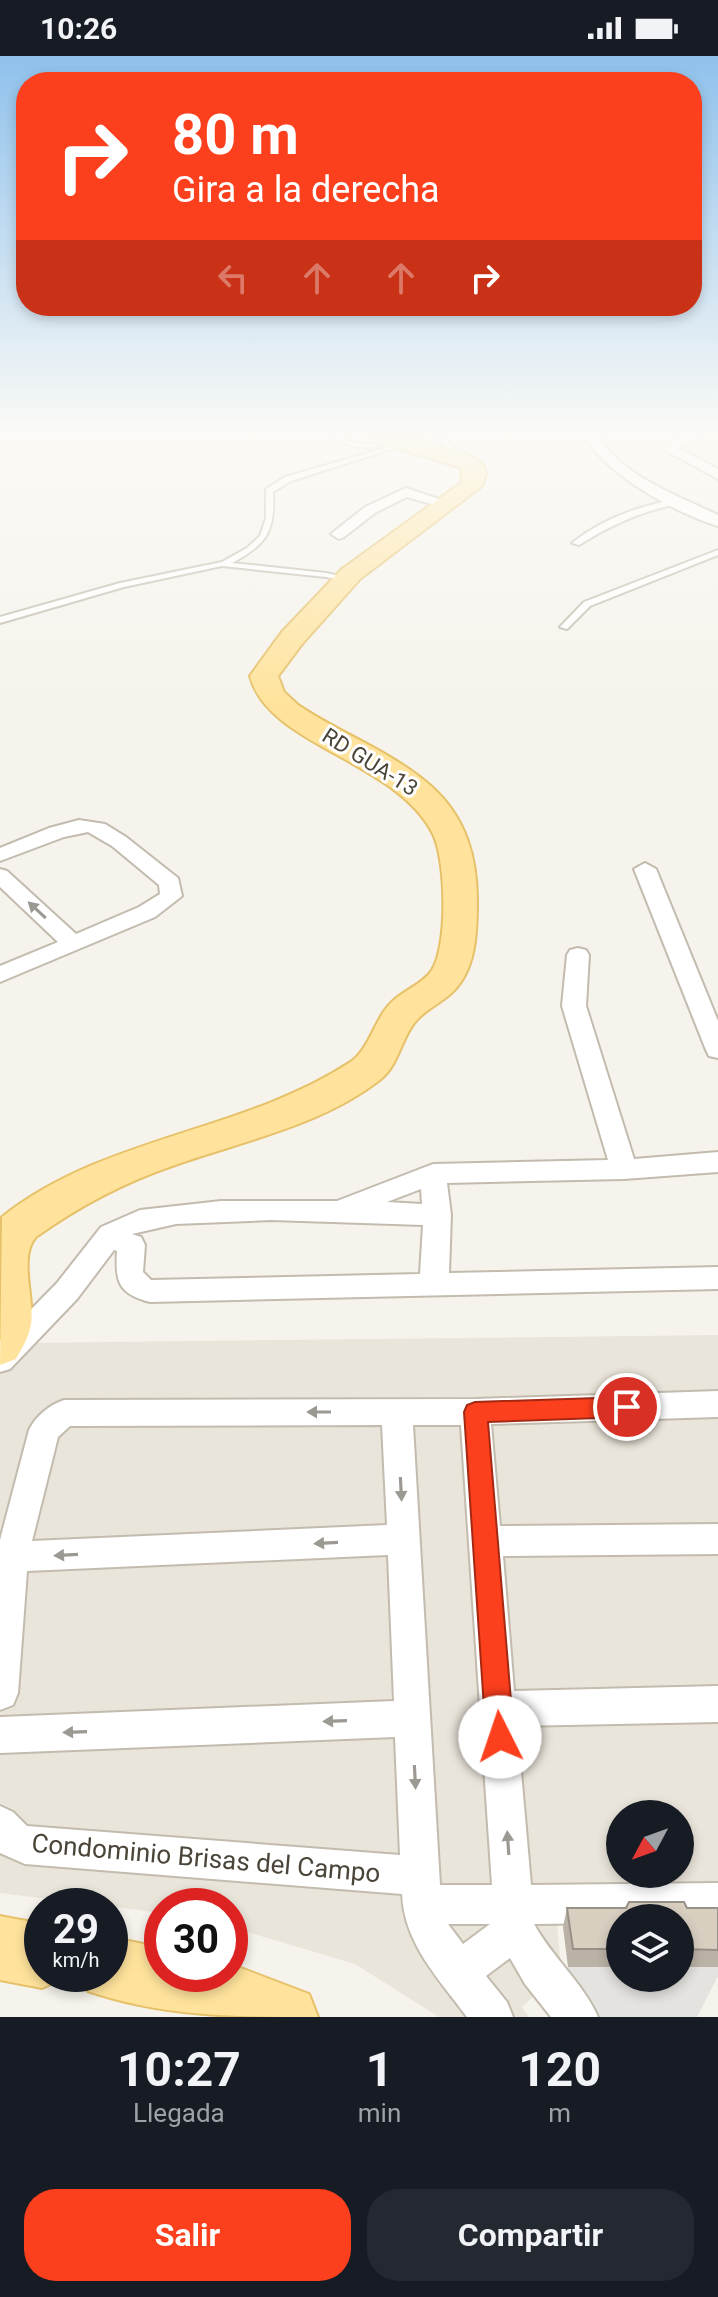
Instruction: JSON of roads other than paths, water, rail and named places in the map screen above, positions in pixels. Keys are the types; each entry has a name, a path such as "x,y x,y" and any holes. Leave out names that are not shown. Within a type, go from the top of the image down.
{"main road":[{"name":"RD GUA-13","path":"0,1346 8,1324 7,1286 1,1259 13,1232 74,1188 121,1166 299,1107 369,1070 400,1014 448,976 456,943 461,897 460,857 446,824 431,802 410,784 289,713 267,693 264,676 292,638 346,580 425,523"},
{"path":"0,1948 24,1953"},
{"path":"128,1973 221,1993 286,2017"}],"street":[{"path":"339,534 354,523"},
{"path":"0,855 75,827 91,826 104,832 170,883 171,896 147,912 0,975"},
{"path":"645,869 718,1050"},
{"path":"0,875 74,944"},
{"path":"578,955 574,1006 624,1169"},
{"path":"337,1210 433,1174 624,1169 718,1162"},
{"path":"433,1174 437,1215 434,1284"},
{"path":"0,1360 76,1281 118,1228 136,1222 194,1213 337,1210 437,1215"},
{"path":"110,1237 131,1245 129,1276 142,1289 150,1291 718,1278"},
{"path":"0,1693 12,1557 44,1430 64,1413 475,1412 718,1404"},
{"path":"397,1411 421,1891 428,1931 492,2017"},
{"path":"475,1412 514,1918 539,1970 577,2017"},
{"path":"12,1557 404,1539"},
{"path":"485,1541 718,1539"},
{"path":"498,1709 718,1704"},
{"path":"0,1735 412,1718"},
{"name":"Condominio Brisas del Campo","path":"0,1825 15,1841 25,1845 421,1891 514,1918 718,1903"},
{"path":"457,1973 514,1918"}],"lane":[{"path":"0,620 110,588 222,564 256,548 272,523"},
{"path":"576,543 609,523"},
{"path":"564,627 587,604 718,552"},
{"path":"222,564 346,580"}]}
